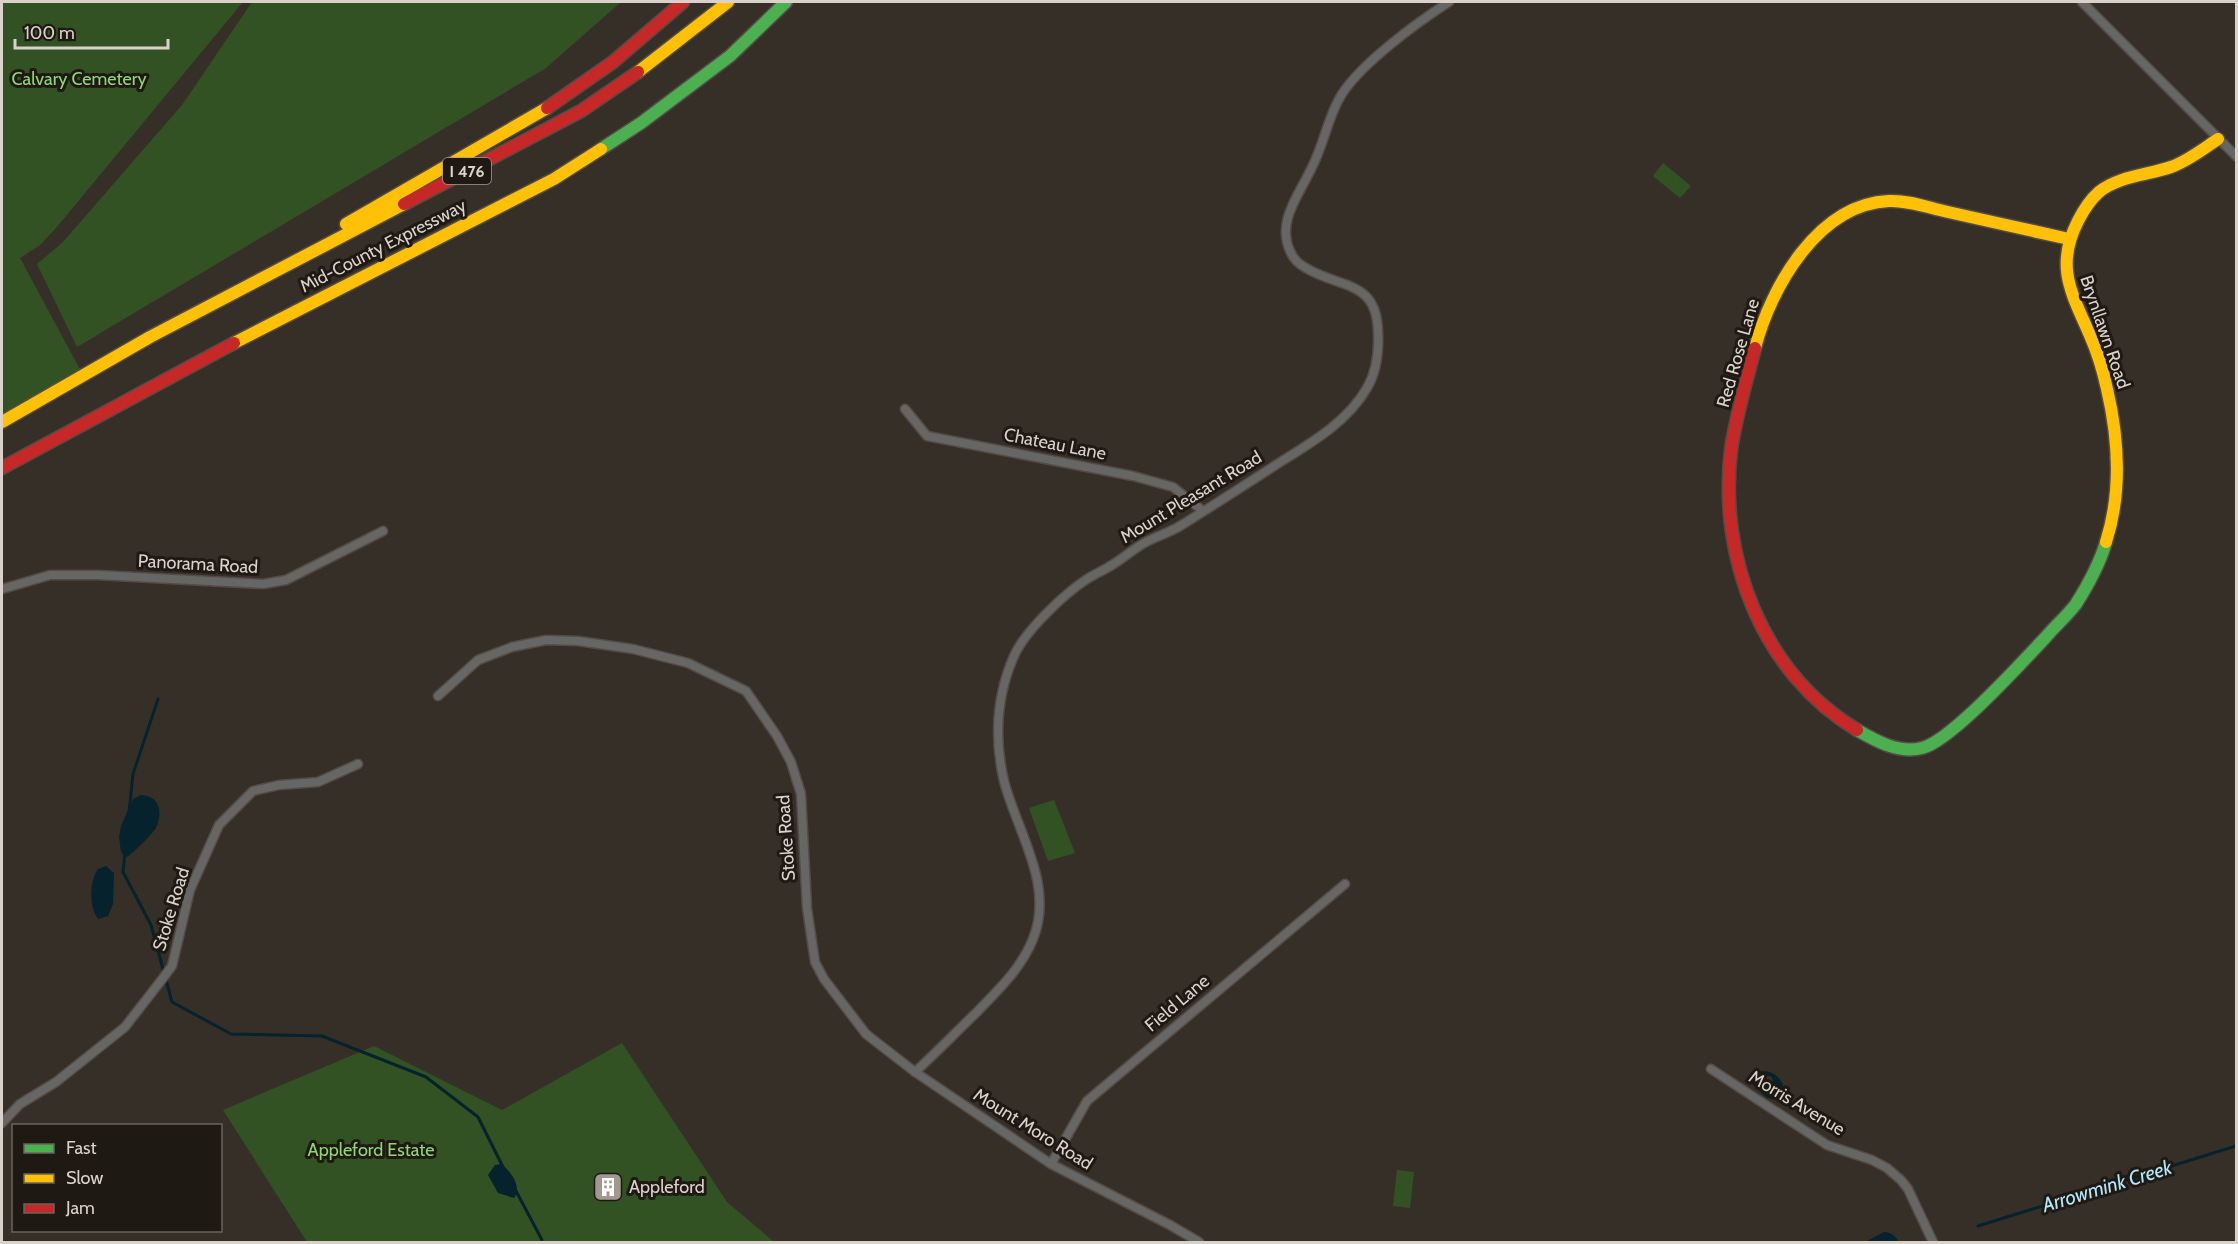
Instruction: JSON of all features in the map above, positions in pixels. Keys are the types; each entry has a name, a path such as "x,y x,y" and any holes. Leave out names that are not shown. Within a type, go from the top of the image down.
{"main road":[{"path":"633,46 641,32 671,2"},
{"path":"191,316 546,108 633,46 683,2"},
{"name":"Mid-County Expressway","path":"2,422 191,316 581,111 659,57 728,2"},
{"name":"Mid-County Expressway","path":"2,468 245,338 554,179 641,123 730,56 786,2"},
{"name":"Brynllawn Road","path":"1815,698 1838,719 1866,735 1895,748 1918,749 1937,742 1999,687 2077,602 2106,544 2119,488 2116,438 2107,392 2092,339 2075,307 2066,272 2069,239 2092,197 2116,183 2180,162 2218,139"},
{"name":"Red Rose Lane","path":"1815,698 1788,668 1767,638 1750,606 1737,571 1729,524 1731,450 1768,307 1778,285 1814,241 1834,222 1858,208 1876,202 1896,201 2069,239"}],"street":[{"name":"Mount Pleasant Road","path":"915,1072 1008,980 1022,961 1036,932 1039,913 1038,887 1034,867 1005,783 998,743 997,714 1002,689 1014,654 1029,629 1085,580 1113,565 1142,544 1175,529 1324,435 1356,406 1370,383 1376,366 1378,319 1370,298 1359,290 1316,273 1296,262 1289,251 1286,233 1287,217 1312,167 1344,90 1362,69 1425,18 1449,2"},
{"path":"2082,2 2236,156"},
{"name":"Chateau Lane","path":"905,409 927,436 1143,478 1173,487 1203,511"},
{"name":"Panorama Road","path":"2,589 50,575 98,575 263,584 286,580 382,531"},
{"name":"Stoke Road","path":"438,696 478,660 512,647 546,640 578,641 633,649 688,663 746,691 777,736 791,762 801,794 807,908 815,962 824,979 866,1034 915,1072"},
{"name":"Stoke Road","path":"2,1123 20,1104 74,1069 125,1027 172,966 190,890 219,825 253,792 279,784 318,782 358,764"},
{"name":"Field Lane","path":"1051,1164 1087,1101 1345,884"},
{"name":"Morris Avenue","path":"1711,1069 1827,1145 1872,1160 1901,1180 1908,1189 1933,1242"},
{"name":"Mount Moro Road","path":"915,1072 1051,1164 1199,1242"}],"green space":[{"name":"Calvary Cemetery","path":"2,2 243,2 56,228 40,245 20,258 83,375 2,422"},
{"path":"252,2 621,2 546,68 77,347 37,264 63,242 182,105"},
{"path":"1663,163 1691,186 1680,198 1653,176"},
{"path":"1054,800 1075,853 1048,861 1029,808"},
{"name":"Appleford Estate","path":"622,1043 727,1202 773,1241 788,1242 307,1242 223,1110 374,1046 502,1110"},
{"path":"1397,1170 1414,1172 1410,1208 1393,1206"}],"water":[{"path":"141,795 152,798 158,804 159,820 152,834 127,857 121,852 119,837 121,826 133,799"},
{"path":"106,866 114,873 113,904 108,916 98,919 93,908 92,887 98,869"},
{"path":"1762,1071 1774,1074 1780,1080 1785,1092 1781,1100 1767,1098 1750,1082 1752,1076","holes":["1763,1074 1772,1077 1774,1087 1765,1090 1760,1085 1759,1078"]},
{"path":"501,1164 508,1170 516,1184 514,1198 498,1193 488,1175 495,1165"},
{"path":"1884,1232 1893,1235 1898,1242 1865,1242"}],"waterway":[{"path":"129,812 133,774 158,699"},
{"path":"125,852 123,872 151,925 172,1002 231,1034 322,1036 426,1077 478,1117 503,1167"},
{"name":"Arrowmink Creek","path":"1978,1226 2236,1146"},
{"path":"516,1191 542,1240"}],"traffic: fast":[{"path":"601,149 641,123 730,56 786,2"},
{"path":"1857,730 1888,745 1905,749 1922,748 1950,731 2004,682 2072,608 2093,574 2106,542"}],"traffic: slow":[{"path":"638,72 728,2"},
{"path":"346,224 547,108"},
{"path":"2106,542 2117,485 2114,427 2100,361 2076,305 2068,278 2067,252 2071,237 2087,206 2099,192 2115,182 2177,164 2218,139"},
{"path":"234,343 554,179 601,149"},
{"path":"1755,348 1762,324 1773,300 1801,253 1820,233 1840,217 1864,206 1889,201 1904,202 2069,239"},
{"path":"2,422 150,337 404,204"}],"traffic: jam":[{"path":"547,108 613,62 683,2"},
{"path":"404,204 581,111 638,72"},
{"path":"2,468 234,343"},
{"path":"1755,348 1738,412 1731,450 1729,490 1732,531 1740,571 1754,609 1772,645 1795,677 1824,706 1857,730"}],"place":[{"name":"Appleford","path":"608,1187"}]}
